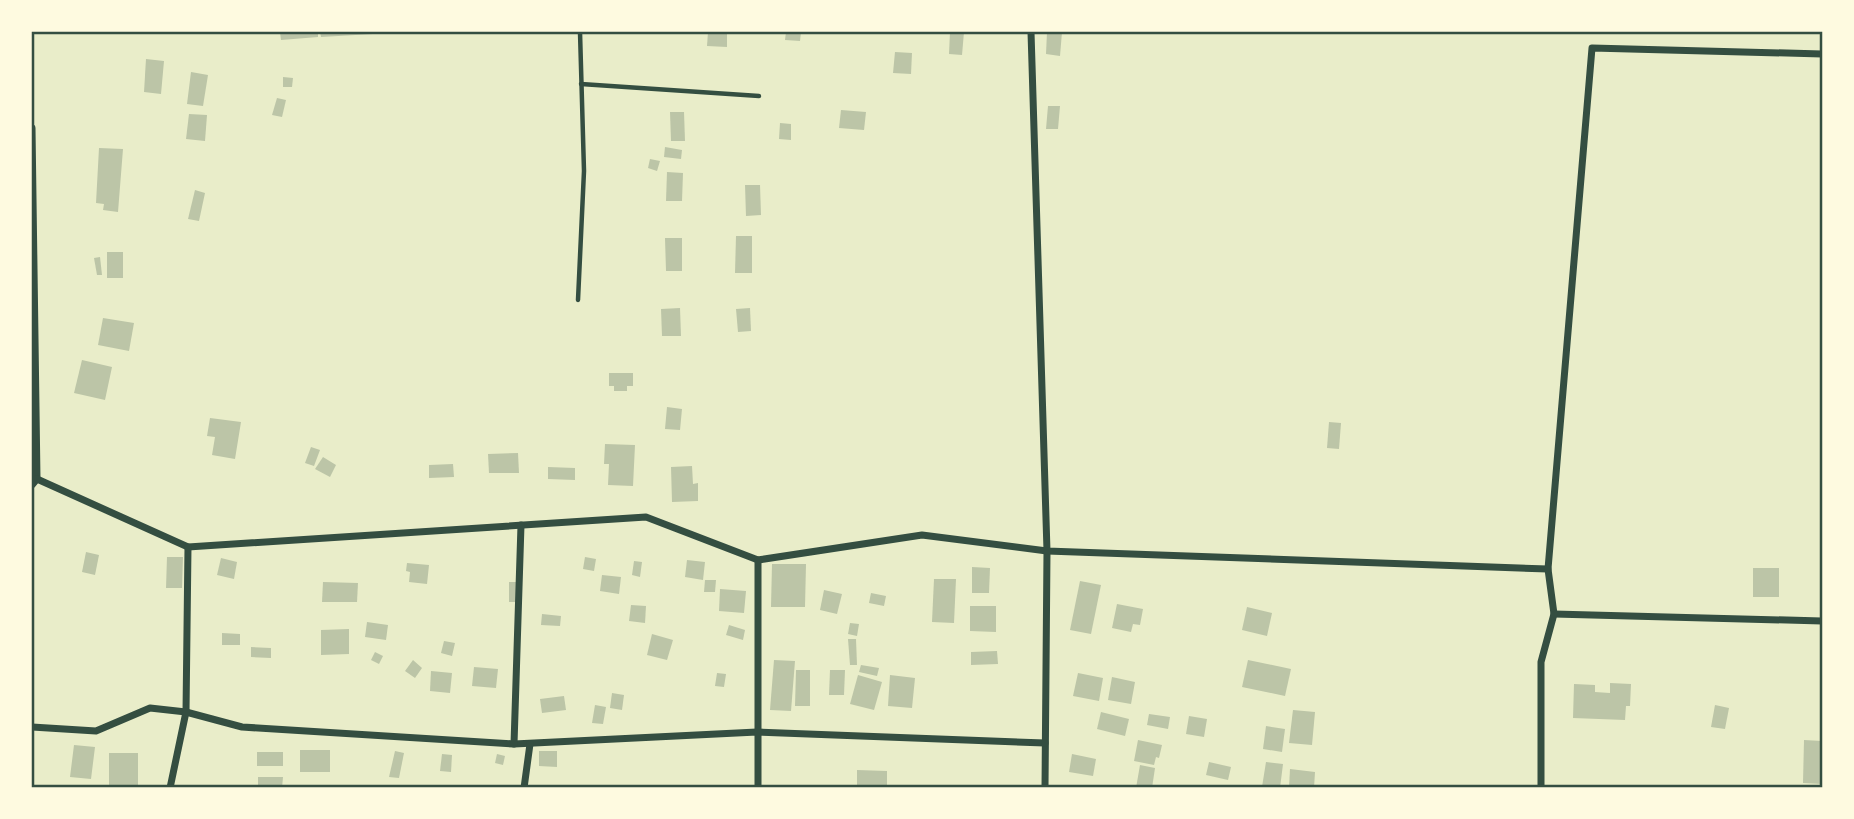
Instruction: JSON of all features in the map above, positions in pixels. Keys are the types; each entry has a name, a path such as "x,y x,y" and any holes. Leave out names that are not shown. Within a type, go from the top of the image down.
{"street":[{"path":"1031,32 1047,551 1045,788"},
{"path":"1541,788 1541,662 1554,614 1548,569 1592,48 1822,54"},
{"path":"32,128 34,482 188,547 646,517 758,559 922,535 1047,551 1548,569"},
{"path":"514,744 521,525"},
{"path":"170,788 186,712 188,547"},
{"path":"758,559 758,788"},
{"path":"1554,614 1822,621"},
{"path":"32,727 96,731 150,708 186,712 242,727 514,744 757,732 1045,743"},
{"path":"524,788 530,744"}],"lane":[{"path":"578,300 584,171 580,32"},
{"path":"581,84 759,96"}],"building":[{"path":"280,32 318,32 318,37 281,40"},
{"path":"320,32 373,32 373,34 321,37"},
{"path":"708,32 727,32 727,47 707,46"},
{"path":"786,32 801,32 800,41 785,40"},
{"path":"950,32 964,32 962,55 949,54"},
{"path":"1047,32 1062,32 1060,56 1046,54"},
{"path":"895,52 912,53 911,74 893,73"},
{"path":"146,59 164,61 161,94 144,92"},
{"path":"191,72 208,75 203,106 187,104"},
{"path":"283,77 293,78 292,87 283,87"},
{"path":"277,98 286,100 282,117 272,115"},
{"path":"1048,106 1060,106 1058,129 1046,129"},
{"path":"841,110 866,112 864,130 839,128"},
{"path":"670,112 684,112 685,141 671,141"},
{"path":"189,114 207,115 205,141 186,139"},
{"path":"780,123 791,124 791,140 779,139"},
{"path":"665,147 682,150 681,159 664,157"},
{"path":"99,148 123,149 118,212 103,210 104,204 96,203"},
{"path":"650,159 660,161 657,171 648,168"},
{"path":"667,172 683,173 682,201 666,201"},
{"path":"745,185 760,185 761,215 746,216"},
{"path":"195,190 205,193 199,221 188,219"},
{"path":"736,236 752,236 752,273 735,273"},
{"path":"665,238 682,238 682,271 666,271"},
{"path":"107,252 123,252 123,278 107,278"},
{"path":"100,257 102,275 97,275 94,258"},
{"path":"680,308 681,336 662,336 661,309"},
{"path":"750,308 751,331 738,332 736,309"},
{"path":"103,318 134,323 129,351 98,345"},
{"path":"82,360 112,367 105,400 74,393"},
{"path":"609,373 633,373 633,386 627,386 627,391 614,391 614,386 609,386"},
{"path":"667,407 682,409 680,430 665,429"},
{"path":"210,418 241,422 235,459 212,455 215,437 207,436"},
{"path":"1329,422 1341,423 1339,449 1327,448"},
{"path":"605,444 635,445 633,486 608,485 609,464 604,464"},
{"path":"311,447 320,450 314,466 305,463"},
{"path":"518,453 519,473 489,473 488,454"},
{"path":"323,457 336,465 330,477 315,469"},
{"path":"453,464 454,477 429,478 429,465"},
{"path":"692,466 693,484 698,483 698,501 672,502 671,467"},
{"path":"548,467 575,468 575,480 548,479"},
{"path":"86,552 99,555 95,575 82,572"},
{"path":"167,557 183,557 182,588 166,588"},
{"path":"585,557 596,559 594,571 583,569"},
{"path":"221,558 237,562 234,579 217,575"},
{"path":"687,560 705,562 703,580 685,577"},
{"path":"634,561 642,562 640,577 632,575"},
{"path":"407,563 429,565 427,584 409,582"},
{"path":"772,564 806,564 805,607 771,607"},
{"path":"972,567 990,568 989,593 972,593"},
{"path":"1753,568 1779,568 1779,597 1753,597"},
{"path":"602,575 621,577 619,594 600,591"},
{"path":"934,579 956,579 954,623 932,622"},
{"path":"705,580 716,580 715,592 704,592"},
{"path":"1080,581 1101,585 1091,634 1070,630"},
{"path":"323,582 358,583 357,602 322,602"},
{"path":"509,582 518,582 518,602 509,602"},
{"path":"720,589 746,591 744,613 719,611"},
{"path":"824,590 842,594 837,614 820,610"},
{"path":"871,593 886,596 884,606 869,603"},
{"path":"1117,604 1143,609 1140,625 1133,624 1131,632 1112,628"},
{"path":"631,605 646,606 645,623 629,621"},
{"path":"970,606 996,606 996,632 970,631"},
{"path":"1247,607 1272,613 1267,636 1242,630"},
{"path":"542,614 561,616 560,626 541,625"},
{"path":"367,622 388,625 386,640 365,637"},
{"path":"850,623 859,624 857,636 848,634"},
{"path":"729,625 745,630 743,640 726,635"},
{"path":"349,629 349,654 321,655 321,630"},
{"path":"222,633 240,634 240,645 222,645"},
{"path":"652,634 673,640 667,660 647,655"},
{"path":"848,639 856,639 857,665 850,665"},
{"path":"444,641 455,643 452,656 441,653"},
{"path":"251,647 271,648 271,658 251,657"},
{"path":"997,651 998,664 971,665 971,652"},
{"path":"375,652 383,656 379,664 371,660"},
{"path":"413,660 422,668 415,678 405,671"},
{"path":"774,660 795,661 791,711 770,710"},
{"path":"1248,660 1291,669 1285,696 1242,687"},
{"path":"861,665 879,668 877,676 859,672"},
{"path":"474,667 498,669 496,688 472,686"},
{"path":"796,670 810,670 810,706 795,706"},
{"path":"830,670 845,670 844,695 829,695"},
{"path":"431,671 452,673 450,693 430,691"},
{"path":"717,673 726,674 724,687 715,686"},
{"path":"1078,673 1103,678 1099,701 1073,696"},
{"path":"858,675 882,682 874,710 850,704"},
{"path":"890,675 915,678 912,708 888,706"},
{"path":"1112,677 1135,682 1131,704 1108,700"},
{"path":"1610,683 1631,684 1630,706 1626,706 1625,720 1573,718 1574,684 1595,685 1595,692 1610,693"},
{"path":"612,693 624,695 622,710 610,708"},
{"path":"564,696 566,710 542,713 540,699"},
{"path":"595,705 606,707 603,724 592,723"},
{"path":"1715,705 1729,708 1725,729 1711,727"},
{"path":"1293,710 1315,712 1312,745 1289,743"},
{"path":"1101,712 1129,719 1125,736 1097,729"},
{"path":"1149,714 1170,717 1168,729 1147,725"},
{"path":"1189,716 1207,719 1204,737 1186,734"},
{"path":"1266,726 1285,729 1282,752 1263,749"},
{"path":"1138,740 1162,745 1154,765 1134,761"},
{"path":"1804,740 1822,741 1822,784 1803,783"},
{"path":"74,745 95,747 91,779 70,777"},
{"path":"300,750 330,750 330,772 300,772"},
{"path":"395,751 404,753 399,778 389,777"},
{"path":"539,751 557,751 557,767 539,766"},
{"path":"257,752 283,752 283,766 257,766"},
{"path":"109,753 138,753 138,788 109,788"},
{"path":"442,754 452,755 451,772 440,771"},
{"path":"497,754 505,756 503,765 495,763"},
{"path":"1072,754 1096,759 1093,776 1069,772"},
{"path":"1209,762 1231,767 1228,780 1206,775"},
{"path":"1266,762 1283,764 1280,788 1262,787"},
{"path":"1140,765 1155,768 1152,788 1136,788"},
{"path":"1290,769 1315,772 1314,788 1289,788"},
{"path":"857,770 887,771 887,788 857,788"},
{"path":"258,777 283,777 282,788 258,788"}]}
